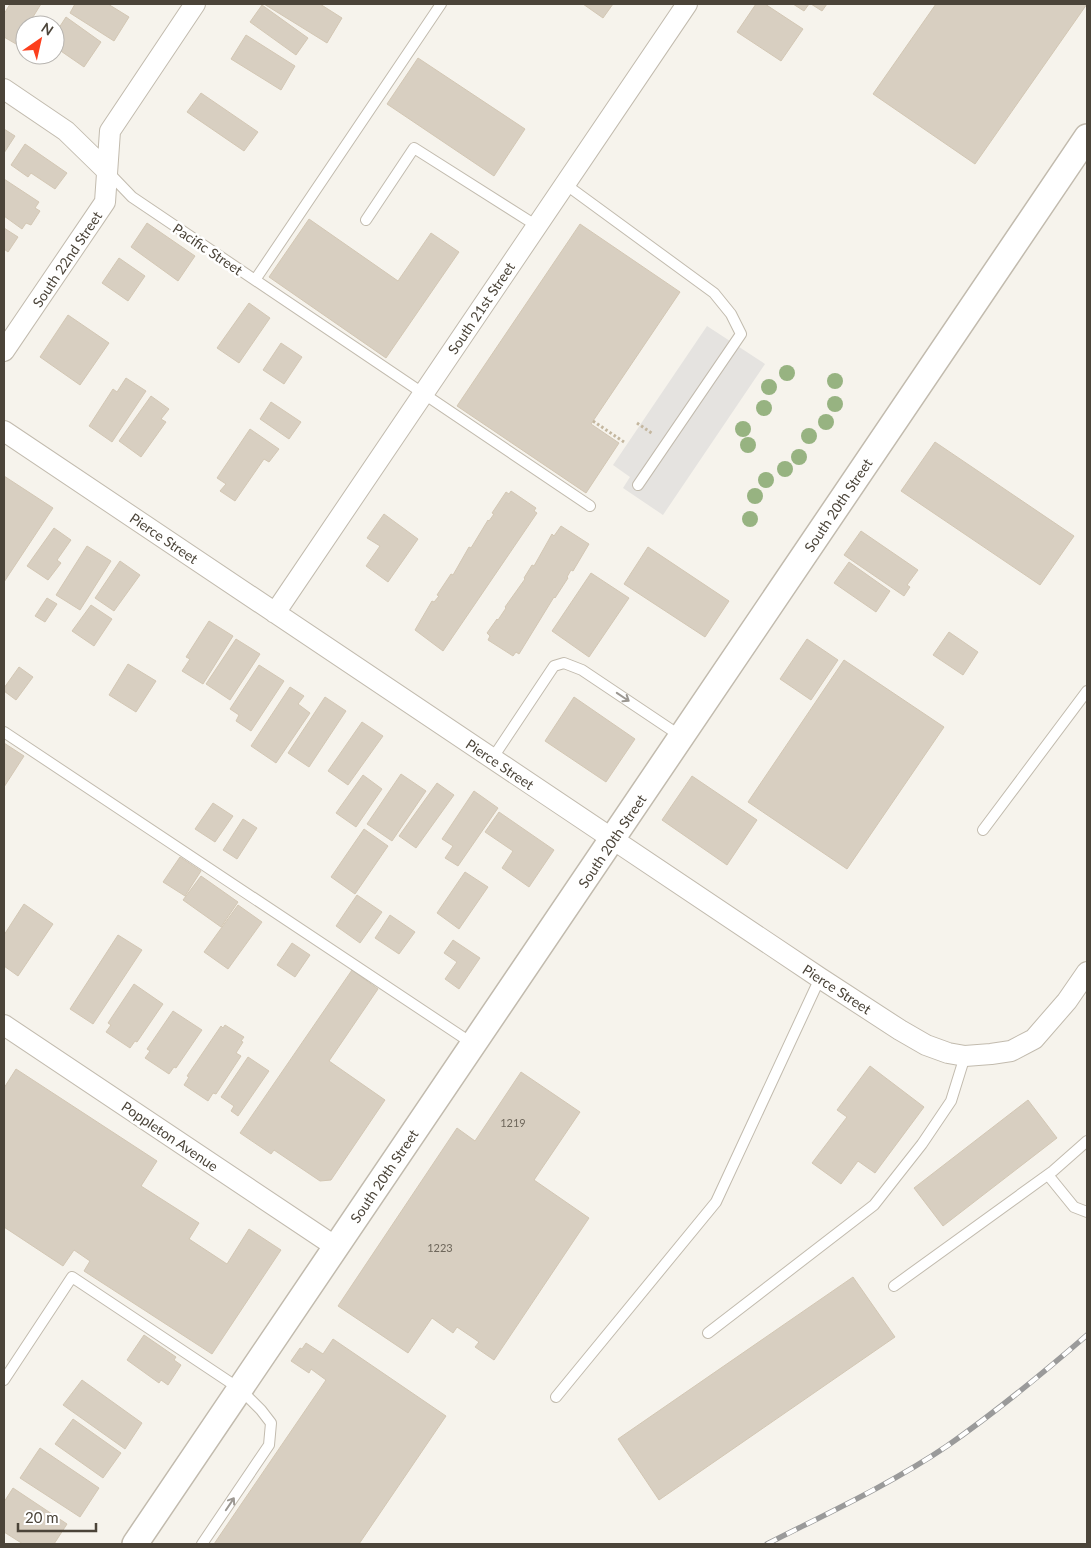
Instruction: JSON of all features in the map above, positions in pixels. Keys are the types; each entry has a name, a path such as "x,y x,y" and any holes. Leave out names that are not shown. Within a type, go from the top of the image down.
{"street":[{"name":"South 22nd Street","path":"4,351 105,202 110,131 195,4"},
{"name":"South 21st Street","path":"275,613 687,4"},
{"name":"Pacific Street","path":"4,90 66,131 107,171"},
{"name":"South 20th Street","path":"135,1544 1087,137"},
{"name":"Pierce Street","path":"4,431 820,978 926,1045 948,1053 965,1056 1011,1051 1034,1039 1067,1001 1087,972"},
{"name":"Poppleton Avenue","path":"6,1032 336,1247"}],"lane":[{"path":"255,280 441,4"},
{"path":"366,220 414,148 537,226"},
{"name":"Pacific Street","path":"107,171 132,197 590,506"},
{"path":"565,184 714,293 731,314 741,334 638,485"},
{"path":"492,759 554,666 564,663 582,670 682,737"},
{"path":"983,830 1087,691"},
{"path":"4,732 474,1045"},
{"path":"556,1397 716,1202 820,978"},
{"path":"708,1333 874,1205 922,1144 951,1101 965,1056"},
{"path":"894,1286 1048,1175 1087,1141"},
{"path":"1048,1175 1074,1207 1087,1212"},
{"path":"4,1380 72,1277 240,1389 261,1410 270,1423 269,1445 202,1544"}],"path":[{"path":"593,421 624,442"}],"shaded area":[{"path":"707,326 765,364 663,515 623,488 630,477 613,465"}],"building":[{"path":"10,4 41,4 34,15 15,15 15,43 4,37 4,14"},
{"path":"75,4 108,4 129,17 114,41 70,13"},
{"path":"264,4 320,4 342,18 327,43"},
{"path":"583,4 613,4 603,18"},
{"path":"756,4 765,4 803,29 781,61 737,32"},
{"path":"793,4 809,4 804,11"},
{"path":"811,4 827,4 822,11"},
{"path":"936,4 1087,4 975,164 873,94"},
{"path":"262,5 308,38 296,55 250,22"},
{"path":"66,17 101,42 84,67 65,54"},
{"path":"246,35 295,66 281,90 231,59"},
{"path":"418,58 525,129 494,176 387,104"},
{"path":"201,93 258,132 244,151 187,112"},
{"path":"4,129 15,136 4,153"},
{"path":"25,144 67,173 55,189 31,173 28,177 11,165"},
{"path":"4,179 39,202 35,208 40,211 31,225 26,223 22,229 4,216"},
{"path":"309,219 398,281 431,233 459,252 386,358 269,277"},
{"path":"147,223 195,256 178,281 131,247"},
{"path":"580,224 680,292 591,424 619,443 586,493 457,406"},
{"path":"4,228 18,237 8,252 4,249"},
{"path":"119,258 145,276 128,301 102,283"},
{"path":"249,303 270,318 239,363 217,348"},
{"path":"68,315 109,343 80,385 40,357"},
{"path":"281,343 302,357 284,384 263,370"},
{"path":"126,378 146,391 112,442 89,426 113,389 117,392"},
{"path":"151,396 169,409 161,419 166,422 141,457 119,441"},
{"path":"271,402 301,422 289,439 260,419"},
{"path":"250,429 279,449 269,462 264,459 235,501 220,491 226,484 217,478"},
{"path":"935,442 1074,536 1040,585 901,491"},
{"path":"4,476 53,508 4,582"},
{"path":"511,491 536,508 534,511 537,513 443,651 415,630 432,601 434,602 439,596 437,595 451,574 453,575 469,547 471,548 488,520 494,514 492,513 506,492 509,494"},
{"path":"384,514 418,539 388,582 366,566 380,546 367,538"},
{"path":"561,526 589,544 519,654 516,652 513,656 488,640 490,636 487,633 506,608 532,565 534,566 552,534 554,536"},
{"path":"54,528 71,540 57,560 61,563 48,580 27,566"},
{"path":"861,531 918,570 907,585 910,587 904,596 844,555"},
{"path":"87,546 111,561 80,610 56,595"},
{"path":"648,547 729,601 705,637 624,584"},
{"path":"120,561 140,575 114,611 95,598"},
{"path":"849,562 890,591 876,612 834,583"},
{"path":"591,573 629,598 589,657 552,631"},
{"path":"47,598 57,604 45,622 35,616"},
{"path":"91,605 112,619 94,646 72,631"},
{"path":"209,621 233,636 203,684 182,671 190,659 186,657"},
{"path":"949,632 978,652 963,675 933,655"},
{"path":"236,639 260,654 230,700 206,684"},
{"path":"807,639 838,660 811,700 780,679"},
{"path":"844,660 944,727 847,869 748,802"},
{"path":"128,664 156,681 136,712 109,695"},
{"path":"259,665 284,681 251,731 236,721 239,715 230,709"},
{"path":"19,667 33,677 16,700 4,691 4,688"},
{"path":"290,687 304,696 298,704 310,713 276,763 251,746"},
{"path":"325,697 346,711 309,767 288,753"},
{"path":"574,697 635,739 606,782 545,741"},
{"path":"362,722 383,736 348,785 328,771"},
{"path":"4,743 24,756 4,787"},
{"path":"401,774 426,791 392,841 367,824"},
{"path":"363,775 382,789 356,827 336,813"},
{"path":"692,776 757,820 727,865 662,820"},
{"path":"437,783 454,795 416,848 399,836"},
{"path":"474,791 498,808 458,866 445,858 453,846 442,839"},
{"path":"213,803 233,816 215,842 195,829"},
{"path":"499,812 554,850 529,887 502,868 513,851 485,832"},
{"path":"243,819 257,828 237,859 223,850"},
{"path":"364,829 388,846 355,894 331,877"},
{"path":"180,857 201,871 185,896 163,882"},
{"path":"465,872 488,887 459,929 437,913"},
{"path":"201,876 238,902 221,927 183,900"},
{"path":"357,895 382,912 360,943 336,926"},
{"path":"24,904 53,924 18,976 4,966 4,935"},
{"path":"238,905 262,922 228,969 204,952"},
{"path":"390,915 415,932 399,954 375,938"},
{"path":"118,935 142,950 93,1024 70,1009"},
{"path":"453,940 480,958 459,989 445,979 457,962 444,953"},
{"path":"292,943 310,955 295,977 277,965"},
{"path":"352,970 378,989 329,1061 385,1100 331,1180 320,1181 274,1150 271,1154 240,1133"},
{"path":"134,984 163,1004 137,1042 135,1041 130,1048 106,1032 111,1025 108,1023"},
{"path":"173,1011 202,1030 176,1068 174,1067 169,1074 145,1058 150,1051 147,1049"},
{"path":"225,1025 244,1037 236,1053 241,1056 216,1094 213,1093 208,1101 184,1085 189,1077 187,1076 221,1026 223,1028"},
{"path":"248,1057 269,1071 238,1116 231,1111 234,1106 221,1097"},
{"path":"870,1066 924,1107 875,1173 858,1161 841,1184 812,1163 847,1117 837,1110"},
{"path":"16,1069 157,1161 141,1186 199,1223 189,1239 227,1264 249,1229 281,1250 212,1354 84,1271 90,1261 74,1250 63,1266 4,1227 4,1088"},
{"path":"521,1072 580,1112 534,1180 589,1218 494,1360 475,1347 479,1342 457,1327 453,1333 432,1318 408,1353 338,1306 457,1128 475,1141"},
{"path":"1028,1100 1057,1138 943,1226 914,1188"},
{"path":"853,1277 895,1337 659,1500 618,1439"},
{"path":"144,1335 176,1357 174,1360 181,1365 168,1385 161,1380 159,1383 127,1360"},
{"path":"333,1339 446,1416 359,1544 214,1544 326,1380 311,1369 309,1373 291,1361 306,1343 323,1354"},
{"path":"82,1380 142,1423 125,1449 63,1405"},
{"path":"73,1419 121,1453 103,1478 55,1444"},
{"path":"40,1448 99,1488 80,1517 20,1478"},
{"path":"13,1488 67,1524 54,1544 23,1544 4,1532 4,1502"}],"railway":[{"path":"767,1544 882,1486 926,1460 983,1420 1087,1335"}]}
